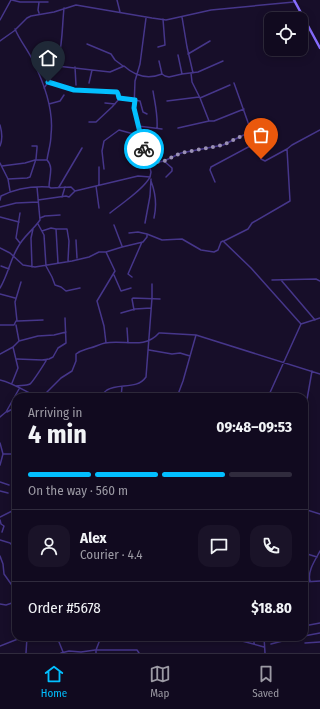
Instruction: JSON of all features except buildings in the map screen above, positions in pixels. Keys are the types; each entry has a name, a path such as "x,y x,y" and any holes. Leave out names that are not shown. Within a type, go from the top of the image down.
{"main road":[{"path":"295,1 320,48"}],"street":[{"path":"0,20 12,0 20,2 48,2"},
{"path":"117,0 120,12"},
{"path":"0,41 16,29 27,18 34,14 54,12 76,5 163,20 211,10 295,1"},
{"path":"39,2 38,10 40,14"},
{"path":"44,88 57,66 60,55 64,8"},
{"path":"145,223 150,196 151,172 146,158 134,108 135,83 140,64 146,17"},
{"path":"182,17 192,73 192,82 209,121"},
{"path":"158,47 164,45 163,20"},
{"path":"16,29 19,39 33,60 49,104 52,119 52,131 47,160 50,166 49,187"},
{"path":"188,54 210,41"},
{"path":"87,44 109,53 123,66 137,75 148,78 162,74 169,77 192,73 223,61"},
{"path":"178,55 182,74"},
{"path":"159,61 162,74"},
{"path":"57,66 110,72 123,66"},
{"path":"75,67 76,84"},
{"path":"89,83 92,70"},
{"path":"48,82 74,90 117,92 119,98"},
{"path":"234,82 261,159 264,161 320,130"},
{"path":"167,101 199,97 230,85"},
{"path":"153,91 156,110 158,113 157,128"},
{"path":"49,104 60,101 64,95"},
{"path":"119,98 141,102 144,112 147,114"},
{"path":"89,122 96,122 115,104 119,98"},
{"path":"105,103 115,104"},
{"path":"178,128 214,121 244,109"},
{"path":"0,125 2,133 2,142 0,146"},
{"path":"138,126 162,129"},
{"path":"104,169 102,151 104,141 119,130 141,136"},
{"path":"146,158 159,162 164,161 181,153 223,145 252,131"},
{"path":"215,182 210,170 211,167 256,143"},
{"path":"8,179 30,177 37,147 32,146"},
{"path":"59,188 82,148"},
{"path":"129,233 138,232 162,240 182,239 201,250 214,252 218,250 221,242 242,233 248,229 252,223 290,201 287,149"},
{"path":"2,166 35,160 47,160"},
{"path":"164,161 172,168 172,171 166,177"},
{"path":"0,163 8,179 10,192"},
{"path":"99,167 99,185"},
{"path":"0,207 16,203 71,196 75,191 138,176 150,178"},
{"path":"110,212 134,194 150,178"},
{"path":"150,178 156,196 156,210 154,218"},
{"path":"96,186 99,208"},
{"path":"0,288 5,279 13,255 20,243 37,224 40,218 37,187"},
{"path":"0,200 1,196 10,192 37,187 71,187 75,191"},
{"path":"62,197 65,187"},
{"path":"20,213 16,238 20,243"},
{"path":"40,218 60,215"},
{"path":"0,217 19,222"},
{"path":"37,224 44,235 46,266 56,286 61,287 66,291 80,288"},
{"path":"114,225 122,246"},
{"path":"42,231 51,228 67,229 69,246 68,261"},
{"path":"56,228 58,263"},
{"path":"32,267 31,238 33,229"},
{"path":"132,277 128,274 147,234"},
{"path":"76,240 77,259"},
{"path":"223,241 251,268 301,324"},
{"path":"0,248 13,255 23,265 32,267 46,266 89,257 99,252 106,252 122,246 142,242"},
{"path":"106,252 115,269 114,275 97,301 104,326 106,343"},
{"path":"1,266 9,268"},
{"path":"114,275 121,291 131,288"},
{"path":"272,280 316,279 320,281"},
{"path":"281,280 316,320"},
{"path":"19,341 16,324 16,298 21,282"},
{"path":"104,393 109,389 133,385 144,380 147,374 152,284"},
{"path":"0,294 16,298"},
{"path":"134,310 133,298 160,299"},
{"path":"121,313 151,308"},
{"path":"16,359 47,359 53,357 58,348 66,344 65,318"},
{"path":"301,324 320,318"},
{"path":"16,321 43,320"},
{"path":"0,325 16,324"},
{"path":"270,393 301,324"},
{"path":"127,328 128,343"},
{"path":"0,354 13,347 19,341 38,336 54,335 66,332"},
{"path":"46,393 61,378 72,371 76,361 75,357 78,352 83,349 106,343 149,342 156,338 159,333 196,335 320,374"},
{"path":"178,393 196,335"},
{"path":"11,383 18,369 13,347"},
{"path":"148,350 172,354 180,353 190,356"},
{"path":"16,386 28,385 32,383 47,359"},
{"path":"308,394 312,371"},
{"path":"0,380 11,383 30,393"},
{"path":"121,393 122,387"},
{"path":"16,393 19,388"},
{"path":"6,412 12,401"},
{"path":"0,417 12,409"},
{"path":"0,443 3,454 0,465"},
{"path":"0,454 12,454"},
{"path":"0,482 9,485"},
{"path":"0,491 8,493"},
{"path":"2,532 4,526 0,524 0,518 12,511"},
{"path":"308,511 320,514"},
{"path":"0,540 12,544"},
{"path":"320,551 309,578 310,581 320,581"},
{"path":"308,554 317,557"},
{"path":"0,556 4,574 12,583"},
{"path":"0,573 4,574"},
{"path":"0,604 12,603"},
{"path":"308,625 320,623"},
{"path":"308,635 320,633"},
{"path":"0,646 12,641"},
{"path":"26,653 27,641"},
{"path":"58,641 62,653 78,653 96,650 118,652 137,650 139,653"},
{"path":"96,653 99,641"},
{"path":"242,641 264,647"},
{"path":"264,641 265,653"},
{"path":"271,644 283,641"},
{"path":"305,643 320,642"}],"way so far":[{"path":"144,149 146,158 161,162 181,153 223,145 252,131 261,159"}],"route":[{"path":"48,82 74,90 118,92 119,98 135,100 134,108 144,149"}]}
